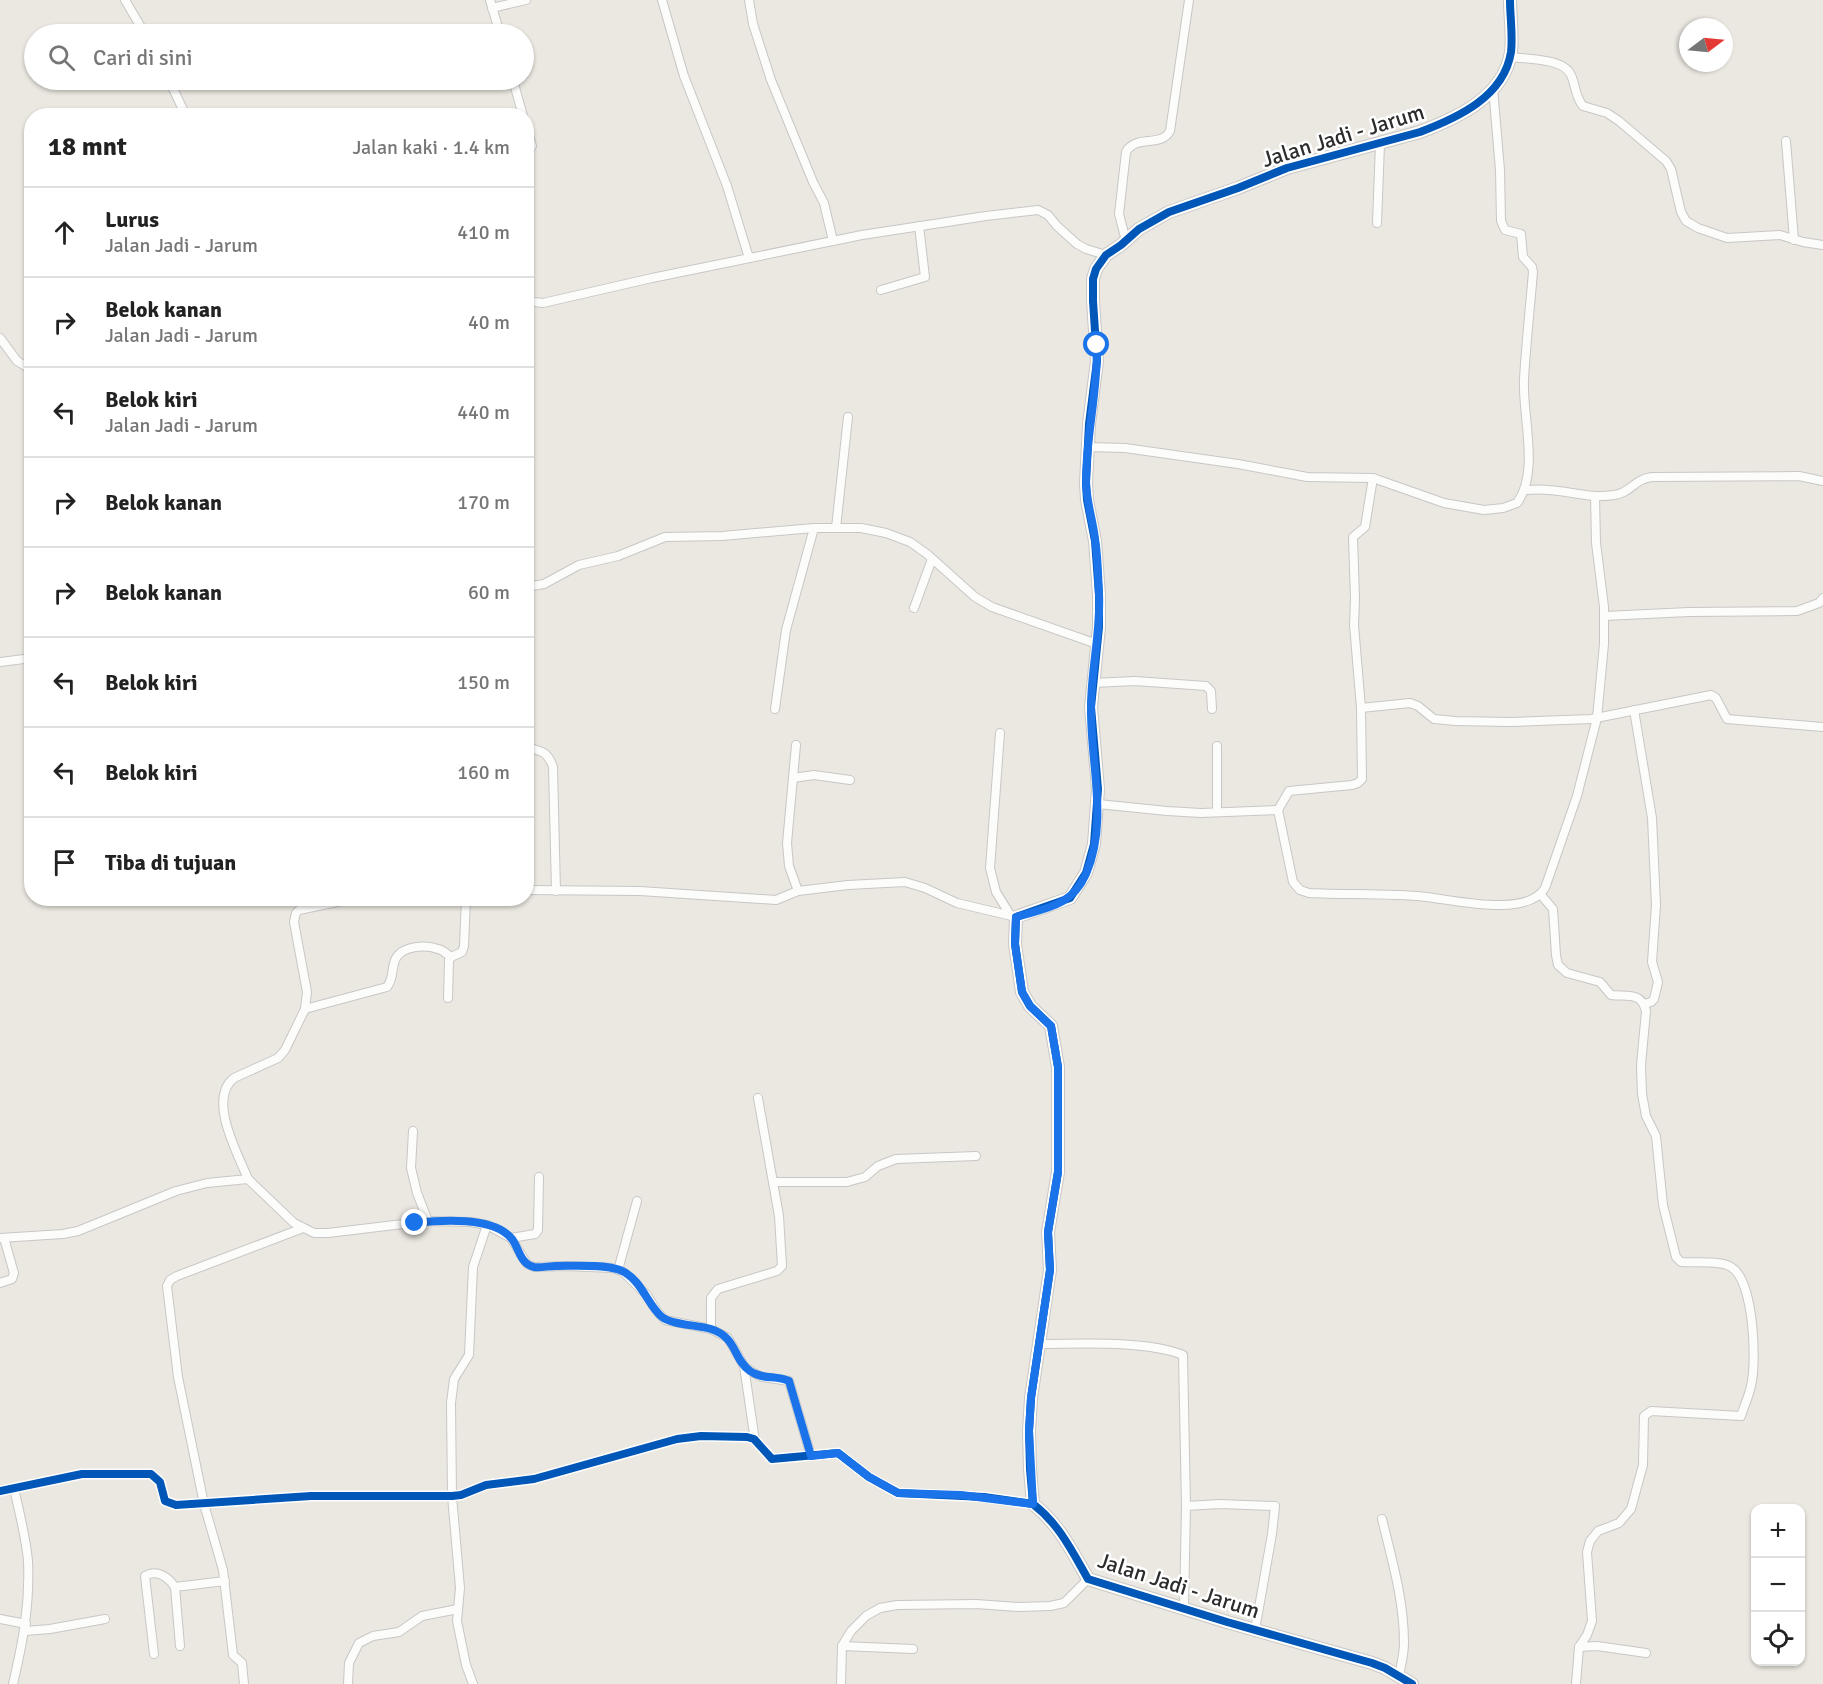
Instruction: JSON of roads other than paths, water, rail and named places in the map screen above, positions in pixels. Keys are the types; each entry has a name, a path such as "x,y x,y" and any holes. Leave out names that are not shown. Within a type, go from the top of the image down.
{"street":[{"path":"125,0 138,24"},
{"path":"497,24 491,4 526,0"},
{"path":"662,0 681,66 727,186 749,258"},
{"path":"749,0 753,24 771,80 824,203 833,241"},
{"path":"1126,241 1119,214 1126,152 1129,146 1134,144 1162,140 1170,131 1189,0"},
{"name":"Jalan Jadi - Jarum","path":"1013,917 1070,898 1086,873 1094,844 1098,804 1091,707 1099,595 1095,541 1087,500 1087,447 1097,360 1093,279 1096,269 1106,255 1139,229 1169,212 1287,168 1380,144 1444,122 1476,105 1493,88 1510,57 1510,0"},
{"path":"1510,57 1560,64 1571,74 1575,93 1583,106 1607,113 1635,132 1666,161 1674,181 1678,203 1686,220 1698,228 1727,238 1780,235 1823,245"},
{"path":"1087,447 1125,448 1238,464 1307,477 1373,478 1444,502 1484,510 1503,508 1517,503 1524,490 1528,470 1524,378 1533,272 1532,267 1523,258 1521,234 1505,230 1502,226 1493,88"},
{"path":"174,90 182,108"},
{"path":"516,90 521,108"},
{"path":"1786,141 1794,240"},
{"path":"1377,224 1380,144"},
{"path":"534,302 543,303 833,241 919,226 1038,210 1044,211 1086,249 1106,255"},
{"path":"881,290 925,278 919,226"},
{"path":"0,338 17,361 24,365"},
{"path":"836,528 848,417"},
{"path":"1524,490 1549,490 1595,496 1623,493 1641,479 1652,477 1799,476 1823,480"},
{"path":"1373,478 1365,527 1353,537 1354,625 1360,708 1361,781 1353,785 1289,791 1278,810 1293,882 1300,890 1309,892 1424,897 1476,904 1515,903 1541,895 1577,796 1597,718 1604,644 1604,616 1603,585 1596,543 1595,496"},
{"path":"775,709 786,630 814,528"},
{"path":"534,586 544,584 579,565 618,556 665,537 722,536 814,528 861,528 886,533 910,542 975,597 992,607 1097,644"},
{"path":"914,608 932,559"},
{"path":"1604,616 1797,611 1819,603 1823,598"},
{"path":"0,662 24,659"},
{"path":"1093,683 1135,681 1206,686 1211,690 1212,709"},
{"path":"1360,708 1410,703 1418,706 1434,719 1510,722 1597,718 1711,695 1716,698 1727,719 1823,727"},
{"path":"1634,710 1652,818 1656,905 1652,962 1658,982 1654,999 1644,1004"},
{"path":"0,1491 82,1474 151,1474 157,1478 163,1498 168,1503 176,1505 311,1496 452,1496 461,1495 486,1485 534,1479 677,1439 701,1436 747,1437 755,1441 772,1459 838,1453 869,1477 898,1493 973,1496 1033,1504 1029,1431 1031,1398 1050,1270 1048,1232 1058,1172 1058,1067 1051,1026 1030,1006 1022,992 1013,917 996,892 990,868 999,734"},
{"path":"796,745 787,843 789,866 798,891"},
{"path":"1217,746 1217,812"},
{"path":"534,749 550,757 553,767 556,891"},
{"path":"793,778 814,775 850,780"},
{"path":"1098,804 1167,812 1278,810"},
{"path":"534,890 640,891 771,900 780,899 798,891 905,882 925,888 957,903 1013,917"},
{"path":"1541,895 1553,907 1556,955 1560,968 1567,974 1598,980 1611,995 1636,997 1644,1004 1646,1011 1641,1065 1642,1094 1646,1116 1656,1136 1663,1205 1676,1257 1683,1262 1726,1264 1737,1272 1747,1297 1755,1354 1751,1385 1741,1416 1651,1411 1644,1416 1643,1463 1631,1509 1619,1523 1598,1531 1590,1541 1587,1552 1592,1621 1579,1647 1576,1684"},
{"path":"318,906 299,910 295,914 294,922 307,992 305,1009 285,1050 278,1058 234,1078 229,1083 224,1097 224,1115 248,1179 294,1222 314,1233 428,1221 471,1222 487,1225 511,1238 526,1264 534,1267 566,1266 618,1270 636,1282 665,1320 711,1329 728,1338 744,1366 755,1441"},
{"path":"448,998 448,967 451,957 463,950 466,906"},
{"path":"305,1009 387,987 393,975 396,957 407,948 439,949 451,957"},
{"path":"711,1329 711,1298 718,1289 777,1271 782,1266 782,1242 758,1098"},
{"path":"413,1131 411,1168 417,1193 428,1221"},
{"path":"772,1182 848,1182 865,1177 878,1166 896,1159 976,1156"},
{"path":"511,1238 535,1234 538,1230 539,1177"},
{"path":"0,1283 12,1279 14,1273 2,1238 71,1233 176,1191 207,1183 248,1179"},
{"path":"618,1270 637,1200"},
{"path":"473,1684 466,1665 457,1621 460,1578 452,1496 452,1388 454,1379 469,1356 473,1268 487,1225"},
{"path":"244,1684 242,1663 233,1655 225,1581 204,1504 178,1377 167,1286 170,1280 177,1276 303,1228"},
{"path":"1040,1344 1107,1343 1144,1347 1183,1355 1186,1506 1184,1609"},
{"path":"744,1366 762,1377 789,1381 811,1456"},
{"path":"13,1684 26,1627 27,1559 14,1488"},
{"name":"Jalan Jadi - Jarum","path":"1033,1504 1047,1515 1062,1533 1088,1579 1372,1663 1412,1684"},
{"path":"1186,1506 1220,1504 1275,1506 1256,1630"},
{"path":"1382,1519 1402,1607 1404,1645 1399,1676"},
{"path":"154,1654 145,1576 148,1573 160,1574 171,1581 175,1587 180,1646"},
{"path":"840,1684 843,1646 850,1631 866,1616 880,1608 897,1605 976,1604 1018,1607 1050,1606 1064,1603 1088,1579"},
{"path":"175,1587 225,1581"},
{"path":"348,1684 349,1663 359,1643 373,1636 399,1632 422,1616 458,1609"},
{"path":"0,1619 26,1627 50,1629 105,1618"},
{"path":"843,1646 913,1649"},
{"path":"1579,1647 1597,1646 1646,1653"}]}
